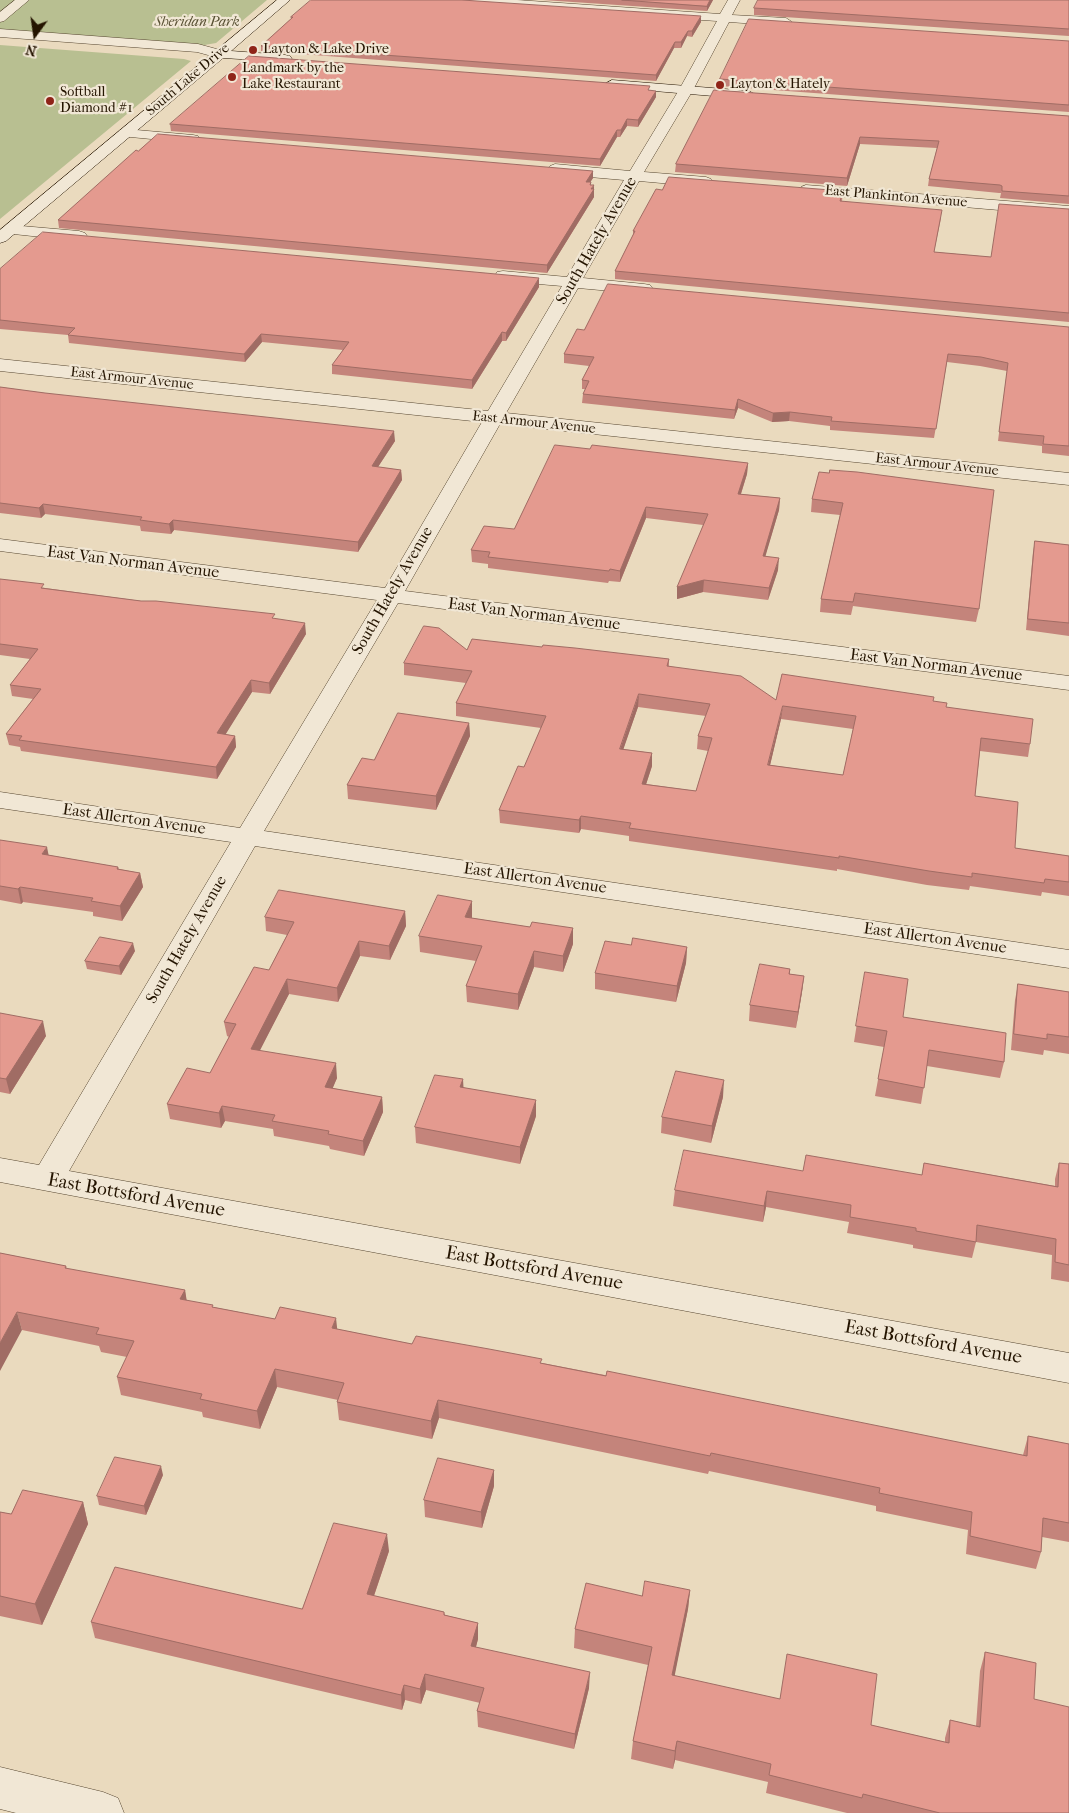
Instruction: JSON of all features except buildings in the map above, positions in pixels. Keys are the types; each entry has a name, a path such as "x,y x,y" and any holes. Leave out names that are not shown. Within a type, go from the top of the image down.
{"street":[{"path":"0,18 22,0"},
{"name":"South Lake Drive","path":"5,234 284,0"},
{"path":"463,0 729,9 803,23"},
{"name":"South Hately Avenue","path":"47,1180 686,90 729,9"},
{"path":"0,33 198,48 219,54"},
{"path":"0,42 188,56 219,54 302,60"},
{"path":"599,83 765,96"},
{"path":"125,133 205,140"},
{"path":"538,168 717,183"},
{"name":"East Plankinton Avenue","path":"796,189 1069,211"},
{"path":"5,234 92,238"},
{"path":"483,274 658,290"},
{"name":"East Armour Avenue","path":"0,365 1069,479"},
{"name":"East Van Norman Avenue","path":"0,545 1069,683"},
{"name":"East Allerton Avenue","path":"0,800 1069,959"},
{"name":"East Bottsford Avenue","path":"0,1170 1069,1368"},
{"path":"0,1788 102,1813"}],"green space":[{"name":"Sheridan Park","path":"0,0 267,0 216,43 199,46 0,31"},
{"name":"Sheridan Park","path":"0,45 184,59 191,61 0,219"}],"place":[{"name":"Layton & Lake Drive","path":"253,50"},
{"name":"Landmark by the Lake Restaurant","path":"232,77"},
{"name":"Layton & Hately","path":"720,85"},
{"name":"Softball Diamond #1","path":"50,101"}]}
